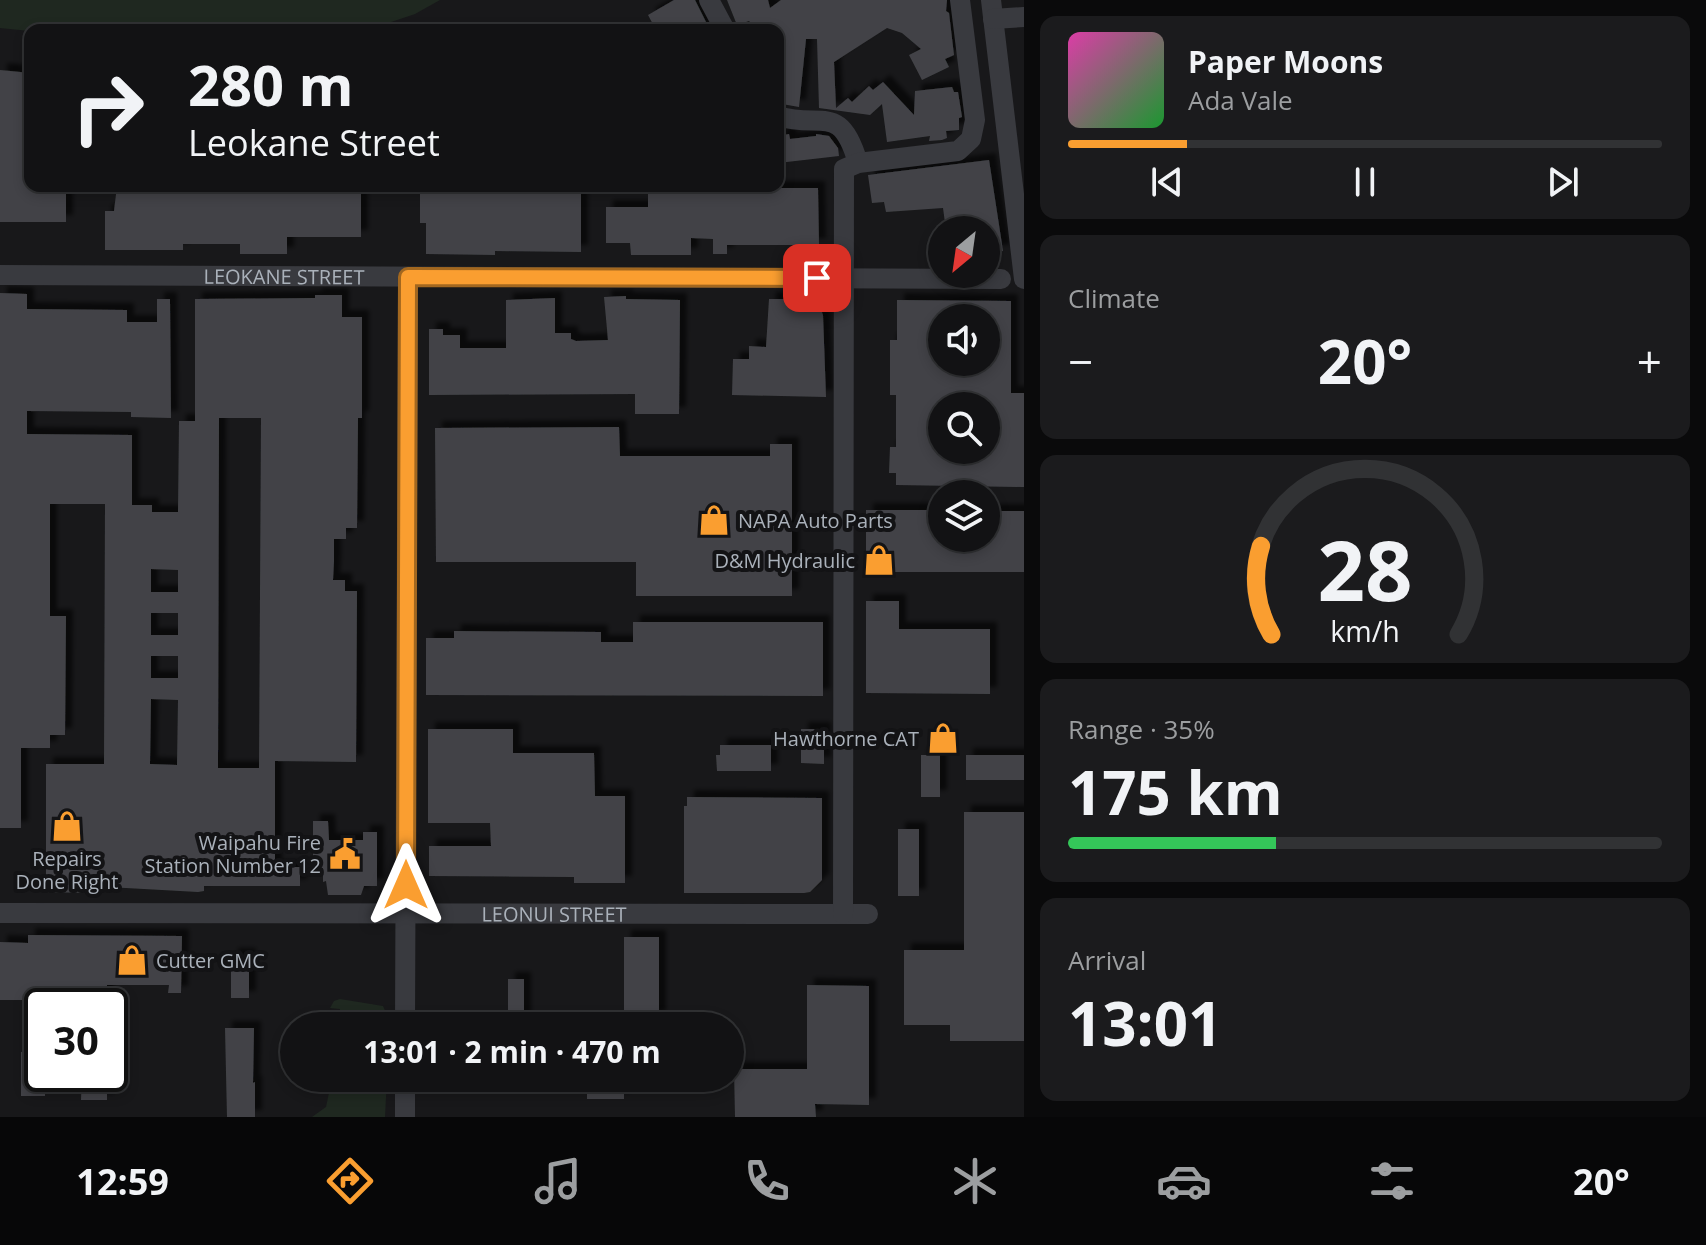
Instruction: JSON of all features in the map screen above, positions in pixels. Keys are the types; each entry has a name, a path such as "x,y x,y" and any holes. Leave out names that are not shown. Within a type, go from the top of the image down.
{"street":[{"path":"709,0 722,24"},
{"path":"843,914 844,169 858,163 958,151 971,139 975,120 960,0"},
{"path":"1024,17 992,10 1017,151 1024,279"},
{"path":"784,117 834,122 854,148 858,163"},
{"name":"LEOKANE STREET","path":"0,275 1001,279"},
{"path":"405,1012 408,277"},
{"name":"LEONUI STREET","path":"0,913 868,914"},
{"path":"405,1092 405,1117"}],"shaded area":[{"path":"0,0 440,0 415,14 385,24 24,24 24,30 0,28"},
{"path":"340,999 383,1006 386,1012 340,1012 340,1009 330,1008 334,1001"},
{"path":"329,1092 386,1092 385,1117 312,1117 326,1107"}],"building":[{"path":"674,0 695,0 707,24 653,24 648,15"},
{"path":"727,0 768,0 770,8 781,0 947,0 954,55 945,59 949,67 922,80 909,55 921,49 902,33 887,28 834,62 836,108 848,98 852,102 869,86 873,90 883,82 914,115 915,91 952,87 954,92 958,92 962,117 959,118 959,130 946,131 947,138 942,140 929,141 930,136 887,142 882,104 870,115 819,108 817,39 806,39 799,107 784,104 784,24 752,24 749,21 737,24"},
{"path":"0,70 24,72 24,192 66,192 66,222 0,222"},
{"path":"789,134 790,139 816,134 829,136 838,148 839,156 784,162 784,135"},
{"path":"989,160 998,216 944,216 943,208 886,212 884,202 872,203 868,175"},
{"path":"784,188 818,188 819,245 727,245 727,254 713,254 713,239 691,238 691,255 631,255 630,243 606,243 606,207 648,207 648,193 784,192"},
{"path":"116,192 361,192 361,237 287,237 287,254 240,254 240,244 183,244 183,250 105,250 105,211 114,211"},
{"path":"420,192 581,192 581,252 426,254 426,223 420,223"},
{"path":"0,293 27,294 27,309 127,310 127,322 157,322 157,299 170,299 171,418 131,417 131,412 27,411 27,434 132,435 132,505 152,505 152,512 178,512 179,421 195,421 195,299 342,295 342,317 362,317 357,528 346,528 346,539 334,539 333,580 345,580 345,591 357,591 356,762 275,761 275,867 300,867 300,886 204,886 204,891 198,892 90,886 88,893 46,892 46,764 104,764 105,504 50,504 50,616 66,616 65,735 50,735 50,748 21,748 21,828 0,828","holes":["219,418 261,418 259,768 218,768","151,569 178,570 178,592 151,592","151,613 178,613 178,635 151,635","151,656 178,656 178,678 151,678","151,699 178,700 177,765 150,764"]},
{"path":"626,296 626,299 680,300 679,414 635,414 635,394 429,395 429,329 443,329 443,335 460,335 460,348 506,348 506,300 555,298 555,333 571,333 571,339 576,341 608,340 604,297"},
{"path":"769,299 807,299 819,305 823,315 826,397 732,395 733,359 749,359 749,346 766,347"},
{"path":"897,300 1011,301 1011,393 1024,393 1024,487 1000,487 1000,480 928,480 928,486 896,485 896,473 889,473 890,447 896,447 896,395 890,395 890,340 897,340"},
{"path":"619,427 620,456 770,456 770,444 792,444 792,596 636,596 636,562 436,562 435,428"},
{"path":"866,510 928,510 928,552 1000,552 1000,511 1024,511 1024,572 866,572"},
{"path":"866,601 899,601 899,629 990,629 990,694 866,693"},
{"path":"633,622 823,622 823,696 426,695 426,638 454,638 454,631 601,632 601,642 633,642"},
{"path":"428,729 513,729 513,753 594,753 595,796 625,796 625,883 574,883 574,877 429,876 429,846 491,846 490,823 428,823"},
{"path":"801,729 824,729 824,764 801,763"},
{"path":"720,745 771,745 771,771 717,771 716,755 720,755"},
{"path":"921,755 940,755 940,797 921,797"},
{"path":"966,755 1024,755 1024,780 966,780"},
{"path":"687,797 822,798 822,880 810,892 804,893 684,893 684,806 687,806"},
{"path":"964,812 1024,812 1024,1041 950,1041 950,1025 904,1025 904,950 964,950"},
{"name":"Waipahu Fire Station Number 12","path":"313,821 328,821 329,840 363,840 363,832 377,832 377,886 364,886 361,895 328,895 326,881 323,882 323,868 313,868"},
{"path":"898,829 919,829 919,896 898,896"},
{"path":"28,935 182,936 181,993 168,993 169,985 24,988 24,1000 0,1000 0,942 28,943"},
{"path":"624,937 659,937 659,1012 624,1012"},
{"path":"231,955 249,955 249,998 231,998"},
{"path":"508,979 524,979 524,1012 508,1012"},
{"path":"807,985 869,986 869,1105 815,1104 816,1117 735,1117 734,1092 744,1092 744,1069 807,1069"},
{"path":"225,1028 254,1028 255,1117 227,1117"},
{"path":"21,1052 24,1052 24,1092 45,1092 45,1096 21,1096"},
{"path":"81,1092 107,1092 107,1100 81,1100"},
{"path":"587,1092 624,1092 624,1099 587,1099"}],"place":[{"name":"NAPA Auto Parts","path":"714,520"},
{"name":"D&M Hydraulic","path":"879,560"},
{"name":"Hawthorne CAT","path":"943,738"},
{"name":"Repairs Done Right","path":"67,826"},
{"name":"Waipahu Fire Station Number 12","path":"345,854"},
{"name":"Cutter GMC","path":"132,960"}],"route":[{"path":"406,885 408,277 817,278"}]}
